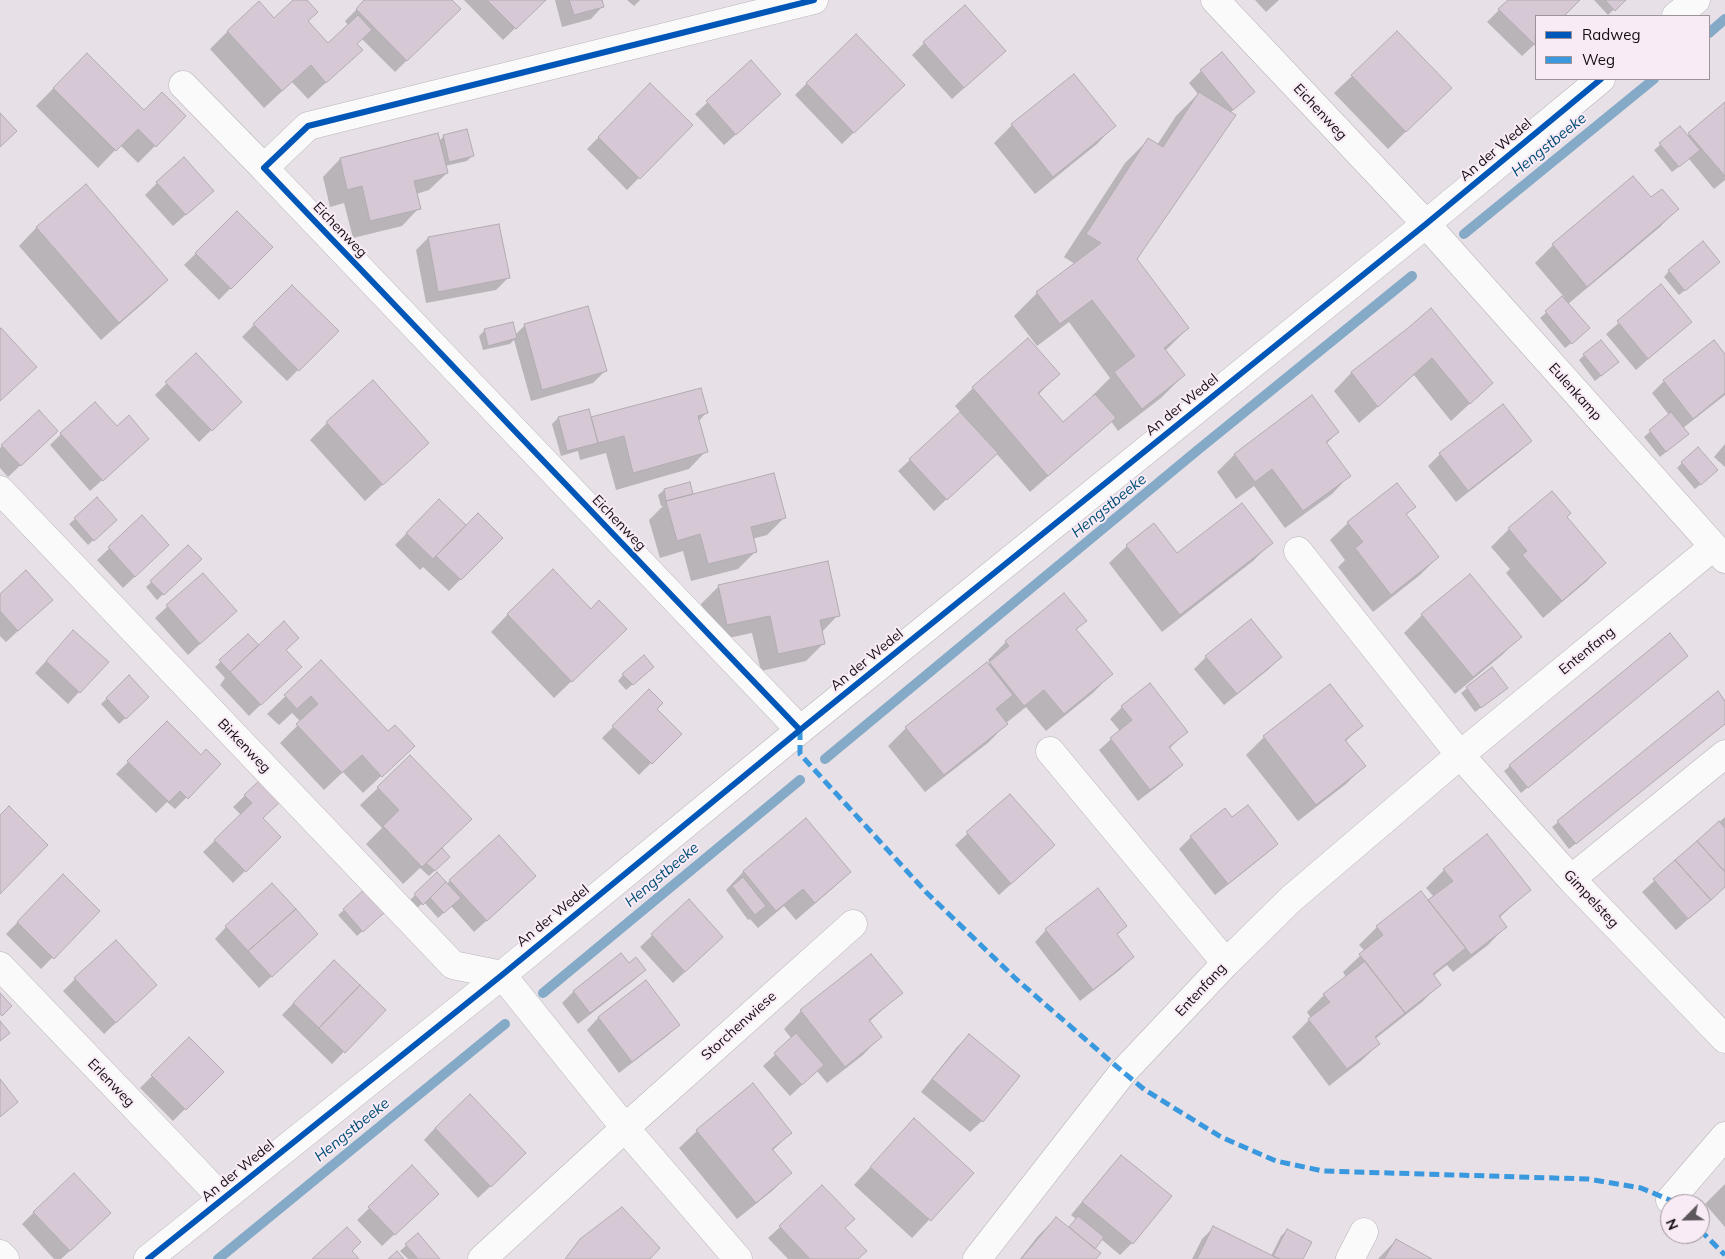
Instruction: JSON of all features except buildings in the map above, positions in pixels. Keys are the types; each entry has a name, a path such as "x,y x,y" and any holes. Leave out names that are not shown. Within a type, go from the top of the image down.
{"street":[{"path":"264,168 308,126 814,0"},
{"name":"Eichenweg","path":"1215,0 1426,224"},
{"path":"1677,15 1696,0"},
{"name":"An der Wedel","path":"148,1259 502,975 800,730 1426,224 1600,80"},
{"name":"Eichenweg","path":"183,85 800,730"},
{"name":"Eulenkamp","path":"1426,224 1719,553"},
{"name":"Birkenweg","path":"0,490 453,965 502,975"},
{"path":"1298,551 1460,755"},
{"name":"Entenfang","path":"977,1259 1123,1072 1226,963 1291,899 1460,755 1719,553"},
{"path":"1050,751 1226,963"},
{"path":"1571,879 1725,754"},
{"name":"Gimpelsteg","path":"1460,755 1571,879 1725,1039"},
{"name":"Storchenwiese","path":"482,1259 853,924"},
{"name":"Erlenweg","path":"0,966 223,1200"},
{"path":"502,975 625,1128 738,1259"},
{"path":"1675,1194 1725,1136"},
{"path":"1350,1259 1364,1232"},
{"path":"0,1254 5,1259"}],"waterway":[{"name":"Hengstbeeke","path":"1710,32 1725,19"},
{"name":"Hengstbeeke","path":"1464,234 1653,80"},
{"name":"Hengstbeeke","path":"825,759 1199,449 1412,276"},
{"name":"Hengstbeeke","path":"543,993 800,780"},
{"name":"Hengstbeeke","path":"218,1259 505,1024"}],"marked path":[{"path":"800,730 800,754 926,892 1016,979 1123,1072 1145,1090 1221,1137 1276,1161 1323,1171 1588,1179 1641,1188 1660,1196"},
{"path":"1710,1240 1725,1255"}],"cycle path":[{"path":"800,730 264,168 308,126 814,0"},
{"path":"148,1259 502,975 800,730 1426,224 1600,80"}]}
